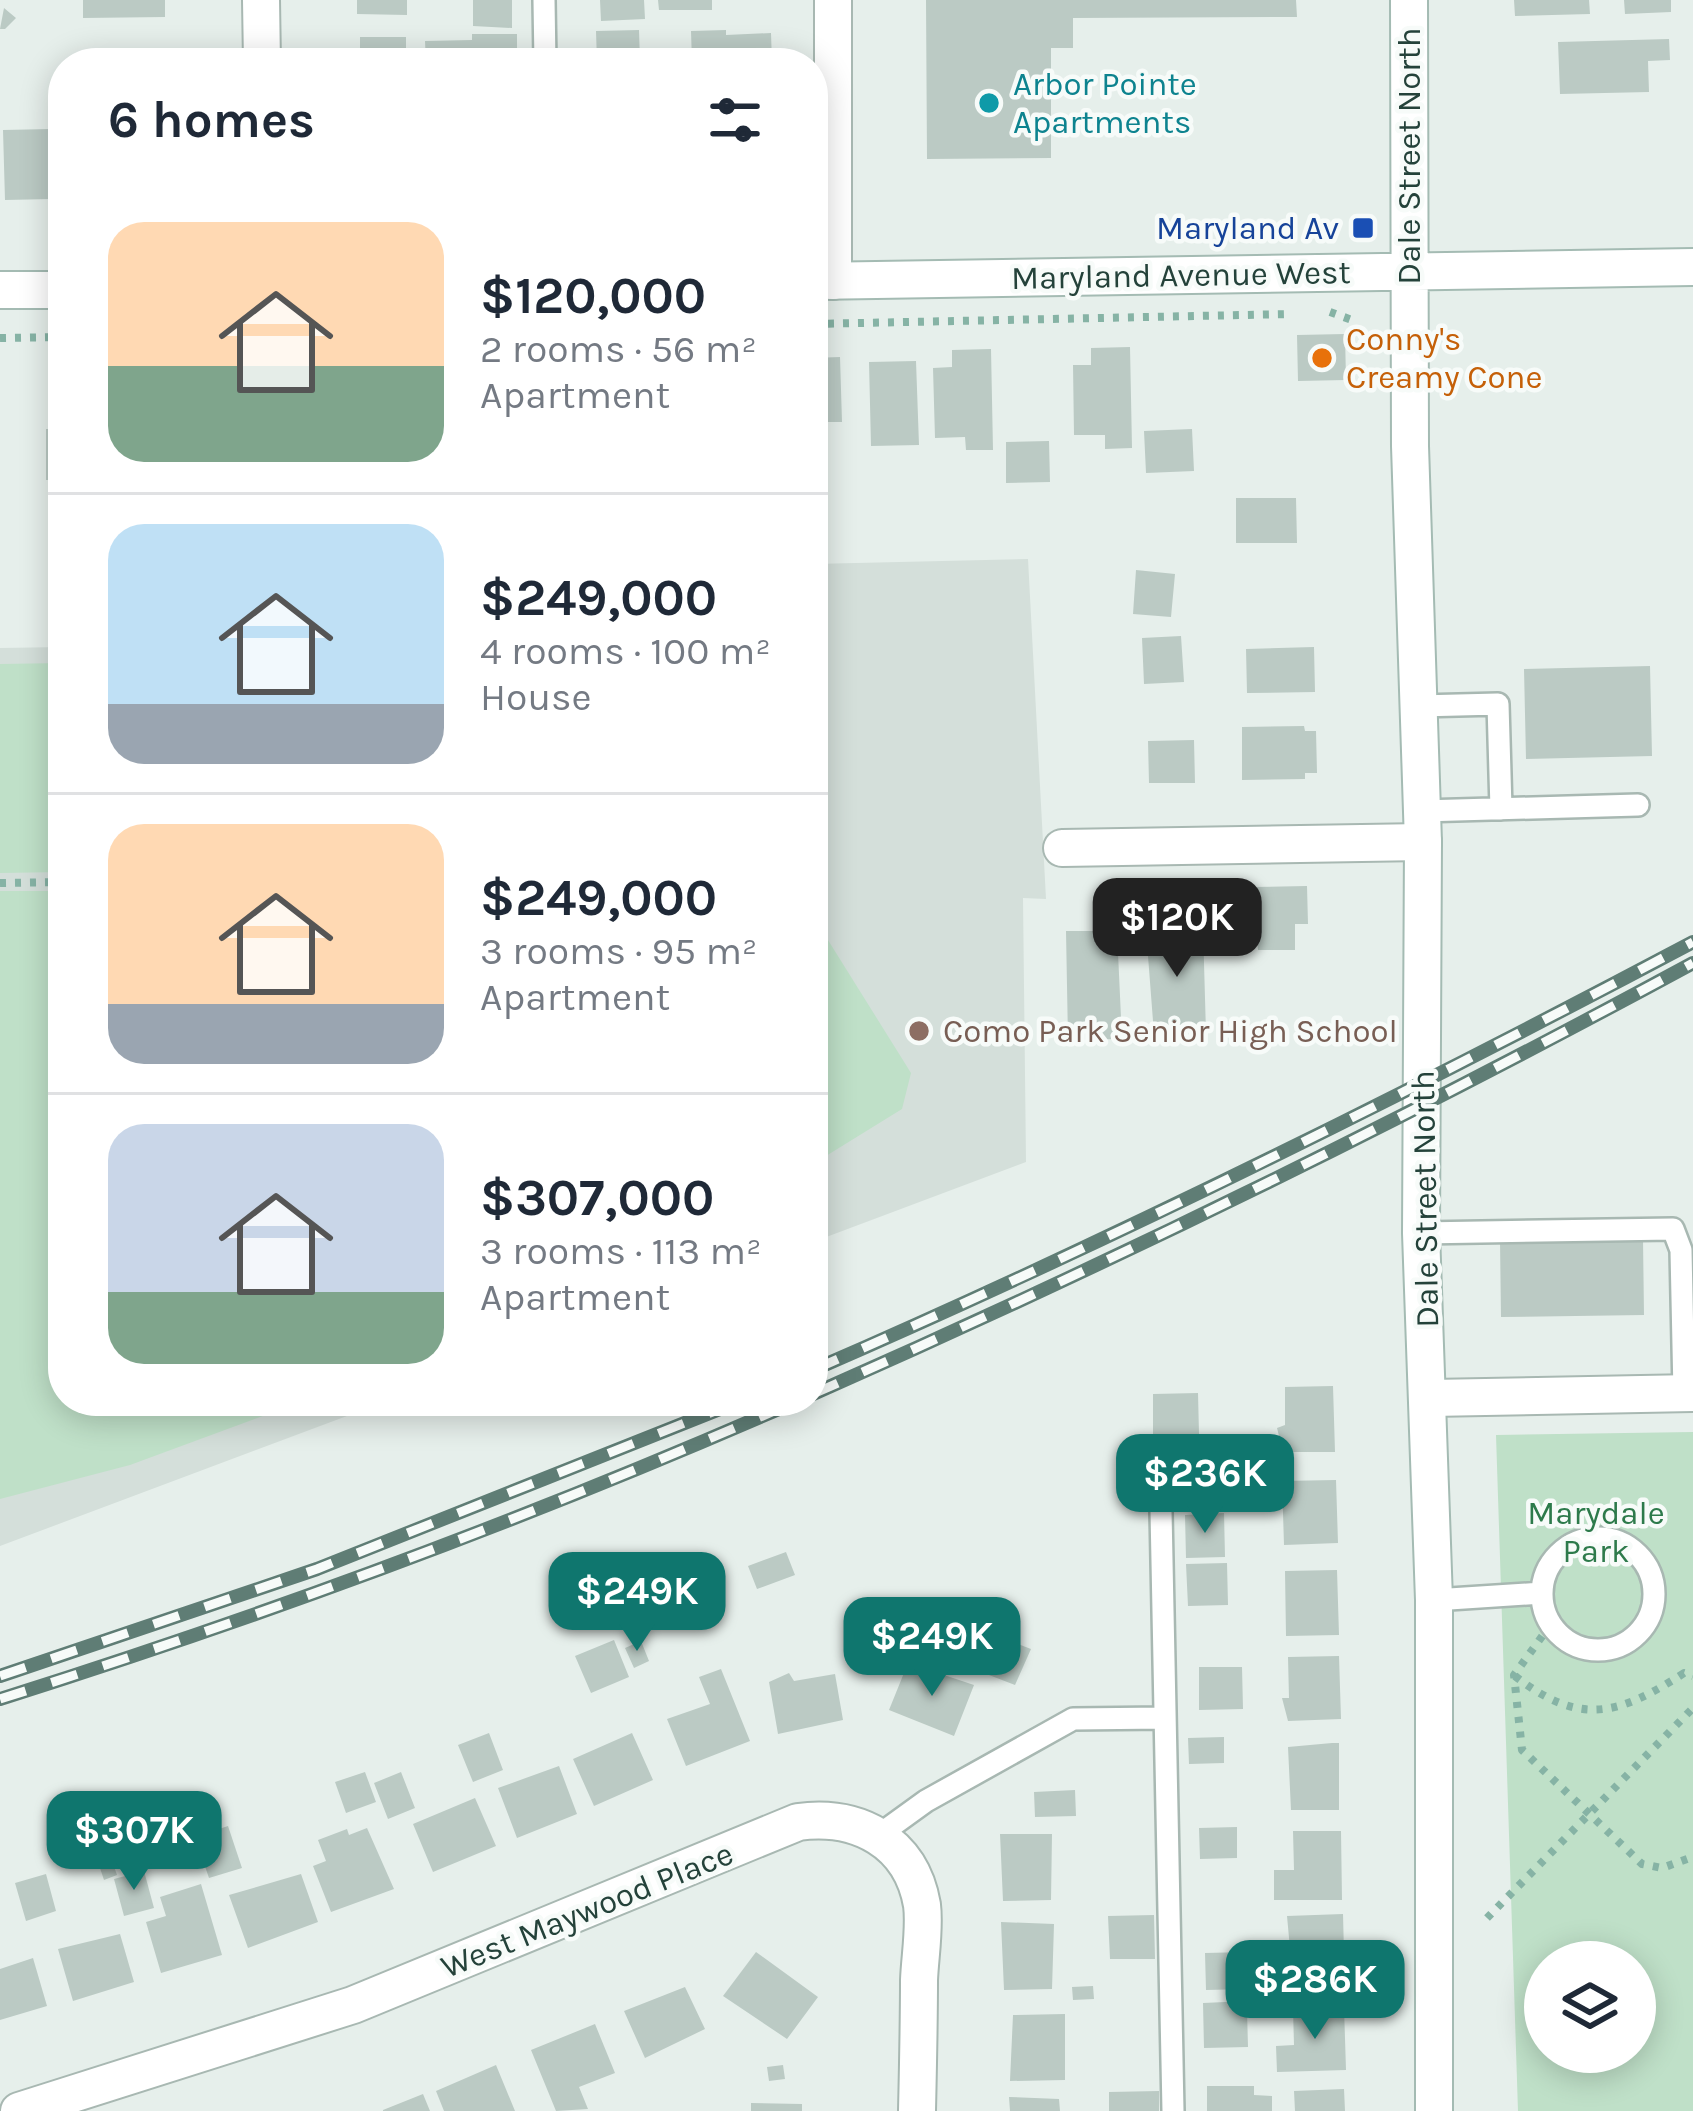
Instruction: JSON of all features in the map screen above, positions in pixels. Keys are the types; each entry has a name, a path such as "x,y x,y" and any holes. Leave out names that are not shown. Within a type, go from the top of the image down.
{"street":[{"path":"261,0 262,48"},
{"path":"828,140 833,0"},
{"name":"Dale Street North","path":"1409,0 1409,271 1423,826 1421,1232 1431,1397 1434,1600 1434,2111"},
{"name":"Maryland Avenue West","path":"828,281 1693,267"},
{"path":"0,290 48,290"},
{"path":"1062,848 1423,826"},
{"path":"1431,1397 1689,1393"},
{"name":"West Maywood Place","path":"19,2111 353,2005 798,1822 853,1822 878,1835"},
{"path":"878,1835 899,1853 922,1904 917,2111"}],"lane":[{"path":"544,0 545,48"},
{"path":"1419,706 1498,704 1501,808"},
{"path":"1423,826 1501,808 1638,805"},
{"path":"1421,1232 1673,1229 1681,1250 1689,1393"},
{"path":"1160,1460 1173,2111"},
{"path":"1586,1539 1623,1543 1649,1570 1653,1606 1633,1638 1598,1650 1580,1647 1550,1624 1542,1593 1554,1558 1586,1539"},
{"path":"1434,1600 1483,1592 1542,1593"},
{"path":"878,1835 926,1801 1073,1719 1164,1718"}],"path":[{"path":"1315,313 1335,312 1352,320"},
{"path":"828,324 1294,314"},
{"path":"0,338 48,337"},
{"path":"0,883 48,882"},
{"path":"1550,1624 1514,1675 1522,1750 1642,1864 1663,1868 1693,1857"},
{"path":"1514,1675 1549,1702 1621,1710 1684,1673 1693,1676"},
{"path":"1486,1918 1693,1708"}],"shaded area":[{"name":"Como Park Senior High School","path":"1028,559 1046,899 1023,898 1026,1162 828,1236 828,564"},
{"path":"48,647 48,1416 347,1416 0,1546 0,648"}],"green space":[{"path":"48,663 48,872 0,873 0,664"},
{"path":"0,891 48,891 48,1416 262,1416 130,1465 0,1499"},
{"path":"828,940 911,1073 902,1109 828,1155"},
{"name":"Marydale Park","path":"1693,1432 1693,2111 1518,2111 1496,1435"}],"building":[{"path":"83,0 165,0 165,17 83,18"},
{"path":"357,0 407,0 407,15 357,14"},
{"path":"473,0 512,0 512,28 473,26"},
{"path":"600,0 644,0 645,19 601,21"},
{"path":"658,0 712,0 712,10 659,10"},
{"name":"Arbor Pointe Apartments","path":"926,0 1296,0 1297,17 1073,18 1073,48 1051,48 1051,158 927,159"},
{"path":"1514,0 1589,0 1590,14 1515,16"},
{"path":"1624,0 1671,0 1671,12 1625,14"},
{"path":"4,8 16,18 0,29"},
{"path":"639,30 640,48 597,48 596,31"},
{"path":"691,31 771,33 772,48 692,48"},
{"path":"472,34 517,34 517,48 425,48 425,41 472,40"},
{"path":"360,37 406,37 406,48 360,48"},
{"path":"1669,39 1670,60 1648,61 1649,92 1560,94 1558,42"},
{"path":"48,129 48,199 5,200 3,130"},
{"name":"Conny's Creamy Cone","path":"1345,334 1346,380 1298,381 1297,335"},
{"path":"1130,347 1132,448 1105,449 1105,435 1074,435 1073,365 1091,365 1091,348"},
{"path":"991,349 993,450 966,450 965,437 935,438 933,368 952,367 952,350"},
{"path":"828,357 840,357 842,422 828,422"},
{"path":"916,361 919,445 871,446 869,362"},
{"path":"48,429 48,480 46,480"},
{"path":"1192,429 1194,471 1146,473 1144,431"},
{"path":"1049,441 1050,482 1006,483 1006,442"},
{"path":"1236,498 1296,498 1297,543 1236,543"},
{"path":"1136,570 1175,574 1171,617 1133,614"},
{"path":"1181,636 1184,682 1144,684 1142,638"},
{"path":"1314,647 1315,692 1247,693 1246,649"},
{"path":"1650,666 1652,756 1526,759 1524,669"},
{"path":"1304,726 1305,731 1316,731 1317,773 1305,773 1305,779 1242,780 1242,727"},
{"path":"1194,740 1195,783 1149,783 1148,741"},
{"path":"1307,886 1308,924 1295,924 1295,950 1258,950 1251,887"},
{"path":"1203,928 1206,1033 1154,1034 1146,930"},
{"path":"1066,931 1117,931 1122,1039 1068,1040"},
{"path":"1643,1239 1644,1315 1501,1317 1500,1240"},
{"path":"1333,1386 1335,1452 1283,1452 1277,1428 1285,1425 1285,1387"},
{"path":"1198,1393 1199,1434 1153,1435 1153,1394"},
{"path":"1336,1480 1338,1543 1284,1545 1282,1481"},
{"path":"1224,1513 1225,1557 1186,1558 1185,1515"},
{"path":"786,1552 795,1575 757,1589 748,1566"},
{"path":"1227,1563 1228,1605 1188,1606 1186,1564"},
{"path":"1337,1570 1339,1635 1286,1636 1285,1571"},
{"path":"990,1633 1031,1649 1015,1685 976,1670"},
{"path":"614,1640 629,1677 591,1693 575,1656"},
{"path":"641,1641 649,1661 634,1668 625,1648"},
{"path":"1339,1656 1341,1719 1288,1721 1282,1698 1289,1698 1288,1657"},
{"path":"908,1663 974,1685 954,1736 889,1710"},
{"path":"1199,1667 1242,1667 1243,1709 1199,1710"},
{"path":"721,1669 750,1741 686,1766 667,1719 710,1704 699,1677"},
{"path":"789,1673 794,1681 835,1674 843,1720 778,1734 769,1682"},
{"path":"489,1733 503,1770 473,1782 458,1745"},
{"path":"632,1733 653,1780 594,1806 573,1759"},
{"path":"1224,1737 1224,1763 1189,1764 1188,1738"},
{"path":"1339,1743 1339,1810 1291,1810 1288,1747"},
{"path":"559,1766 577,1814 517,1838 498,1788"},
{"path":"365,1772 376,1802 346,1813 335,1782"},
{"path":"401,1772 415,1808 388,1819 374,1783"},
{"path":"1075,1790 1076,1816 1035,1817 1034,1792"},
{"path":"475,1798 496,1846 433,1872 413,1824"},
{"path":"107,1814 118,1821 107,1838 97,1831"},
{"path":"228,1826 242,1868 209,1878 195,1837"},
{"path":"1237,1827 1237,1858 1200,1859 1199,1828"},
{"path":"367,1828 394,1889 331,1912 313,1866 326,1861 318,1840 347,1829 349,1835"},
{"path":"1293,1831 1341,1831 1342,1900 1274,1900 1274,1870 1294,1870"},
{"path":"1000,1834 1052,1834 1051,1900 1003,1901"},
{"path":"107,1846 117,1875 104,1880 94,1850"},
{"path":"144,1871 154,1908 124,1916 114,1879"},
{"path":"46,1874 56,1911 26,1921 15,1883"},
{"path":"301,1874 318,1922 248,1948 229,1895"},
{"path":"201,1884 222,1955 161,1973 146,1922 166,1916 160,1897"},
{"path":"1343,1914 1345,1991 1294,1992 1287,1916"},
{"path":"1154,1915 1155,1959 1110,1959 1108,1916"},
{"path":"1001,1922 1054,1924 1052,1989 1004,1990"},
{"path":"120,1934 134,1982 73,2001 58,1949"},
{"path":"756,1952 818,1997 787,2039 723,1996"},
{"path":"1247,1952 1247,1989 1206,1990 1205,1953"},
{"path":"33,1958 47,2006 0,2020 0,1969"},
{"path":"1093,1986 1094,1999 1073,2000 1072,1987"},
{"path":"685,1987 705,2029 645,2058 624,2011"},
{"path":"1248,1997 1266,1998 1265,2012 1247,2010 1248,2047 1204,2048 1203,2003 1248,2001"},
{"path":"1344,2007 1346,2070 1277,2072 1276,2046 1294,2045 1293,2008"},
{"path":"1065,2014 1065,2080 1010,2081 1013,2015"},
{"path":"595,2024 615,2073 579,2087 588,2109 556,2111 531,2050"},
{"path":"496,2065 515,2111 444,2111 436,2091"},
{"path":"783,2065 785,2079 769,2081 767,2067"},
{"path":"1207,2086 1254,2086 1254,2095 1272,2096 1272,2111 1207,2111"},
{"path":"1344,2089 1345,2111 1295,2111 1294,2091"},
{"path":"1159,2091 1159,2111 1109,2111 1109,2092"},
{"path":"423,2094 430,2111 383,2111 383,2110"},
{"path":"1009,2097 1059,2099 1060,2111 1010,2111"},
{"path":"751,2103 802,2104 802,2111 751,2111"}],"railway":[{"path":"828,1363 1257,1165 1693,942"},
{"path":"828,1387 1258,1188 1693,963"},
{"path":"0,1676 317,1569 702,1416"},
{"path":"0,1699 402,1561 762,1416"}],"place":[{"name":"Arbor Pointe Apartments","path":"989,103"},
{"name":"Maryland Av","path":"1363,228"},
{"name":"Conny's Creamy Cone","path":"1322,358"},
{"name":"Como Park Senior High School","path":"919,1031"}]}
